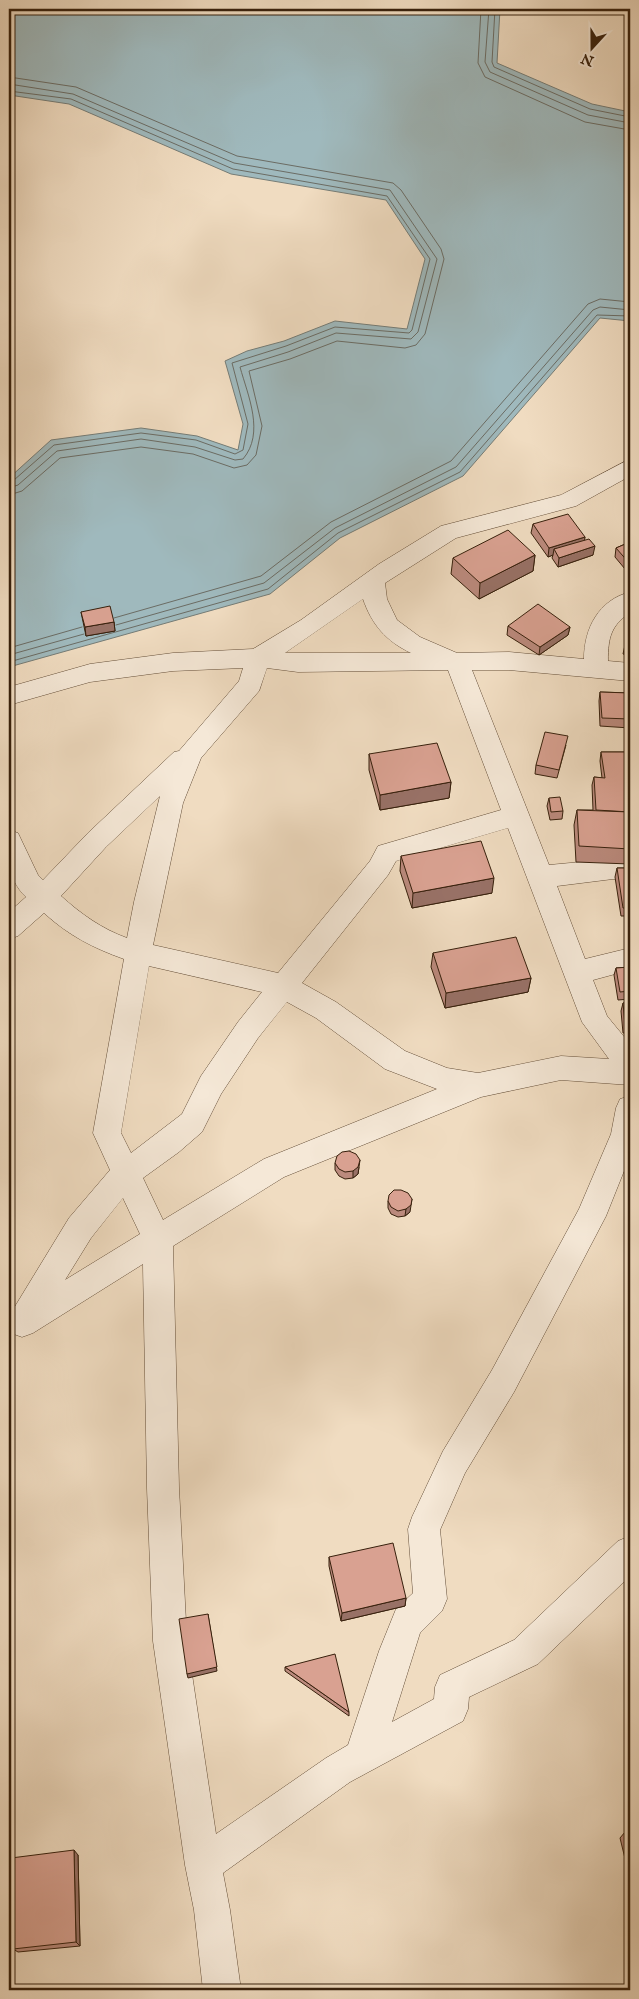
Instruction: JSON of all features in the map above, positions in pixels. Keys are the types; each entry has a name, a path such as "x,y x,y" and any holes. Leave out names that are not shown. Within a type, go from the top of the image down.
{"street":[{"path":"9,928 44,897 97,840 190,753 250,685 258,658 310,626 373,580 449,532 568,500 630,466"},
{"path":"373,580 375,607 384,621 402,638 457,662 596,1022 629,1064"},
{"path":"596,668 596,648 604,618 630,600"},
{"path":"9,696 90,673 173,662 258,658 298,662 509,661 630,672"},
{"path":"190,753 170,803 147,902 107,1133 158,1240 163,1488 170,1641 203,1865 212,1910 222,1990"},
{"path":"15,1325 80,1228 126,1173 169,1143 192,1122 210,1085 282,985 379,868 387,853 516,816"},
{"path":"9,840 28,882 67,918 100,940 139,953 282,985 326,1010 395,1060 446,1080 478,1085"},
{"path":"539,877 613,869 630,870"},
{"path":"576,973 630,959"},
{"path":"15,1325 274,1168 478,1085 561,1068 629,1064"},
{"path":"361,1758 377,1714 396,1651 408,1621 430,1599 424,1529 454,1462 503,1382 591,1216 626,1134 630,1108"},
{"path":"203,1865 338,1770 451,1710 452,1687 526,1652 630,1553"}],"water":[{"path":"9,9 500,9 497,63 592,104 630,112 630,321 600,318 463,476 340,538 270,594 9,667 9,478 51,440 141,428 197,436 238,450 243,424 225,361 247,351 284,341 335,321 407,329 425,259 386,200 231,174 69,104 9,95"}],"building":[{"path":"568,514 585,537 549,548 533,524"},
{"path":"508,530 535,555 480,583 453,558"},
{"path":"589,539 595,546 559,558 554,549"},
{"path":"630,542 630,564 616,548"},
{"path":"538,604 570,627 540,647 508,626"},
{"path":"110,606 114,622 85,627 81,612"},
{"path":"630,635 630,647 625,645"},
{"path":"600,692 630,693 630,719 602,718"},
{"path":"545,732 568,736 559,770 536,765"},
{"path":"437,743 451,782 380,795 369,754"},
{"path":"601,752 630,752 630,812 596,810 594,777 605,778"},
{"path":"560,797 563,811 551,812 549,798"},
{"path":"577,810 630,812 630,849 579,846"},
{"path":"481,841 494,878 413,893 401,856"},
{"path":"617,868 630,868 630,908 623,908"},
{"path":"516,937 531,978 446,993 433,953"},
{"path":"630,967 630,991 620,992 616,968"},
{"path":"623,1003 630,1003 630,1025 625,1025"},
{"path":"349,1151 356,1154 360,1160 358,1167 353,1171 345,1172 339,1169 335,1163 337,1156 342,1152"},
{"path":"394,1190 408,1193 412,1199 411,1205 406,1209 398,1211 391,1207 388,1201 389,1195"},
{"path":"393,1543 406,1598 342,1613 329,1557"},
{"path":"208,1614 217,1667 187,1674 179,1619"},
{"path":"335,1654 349,1712 285,1667"},
{"path":"630,1831 630,1854 625,1832"},
{"path":"74,1850 76,1942 13,1949 11,1858"}]}
